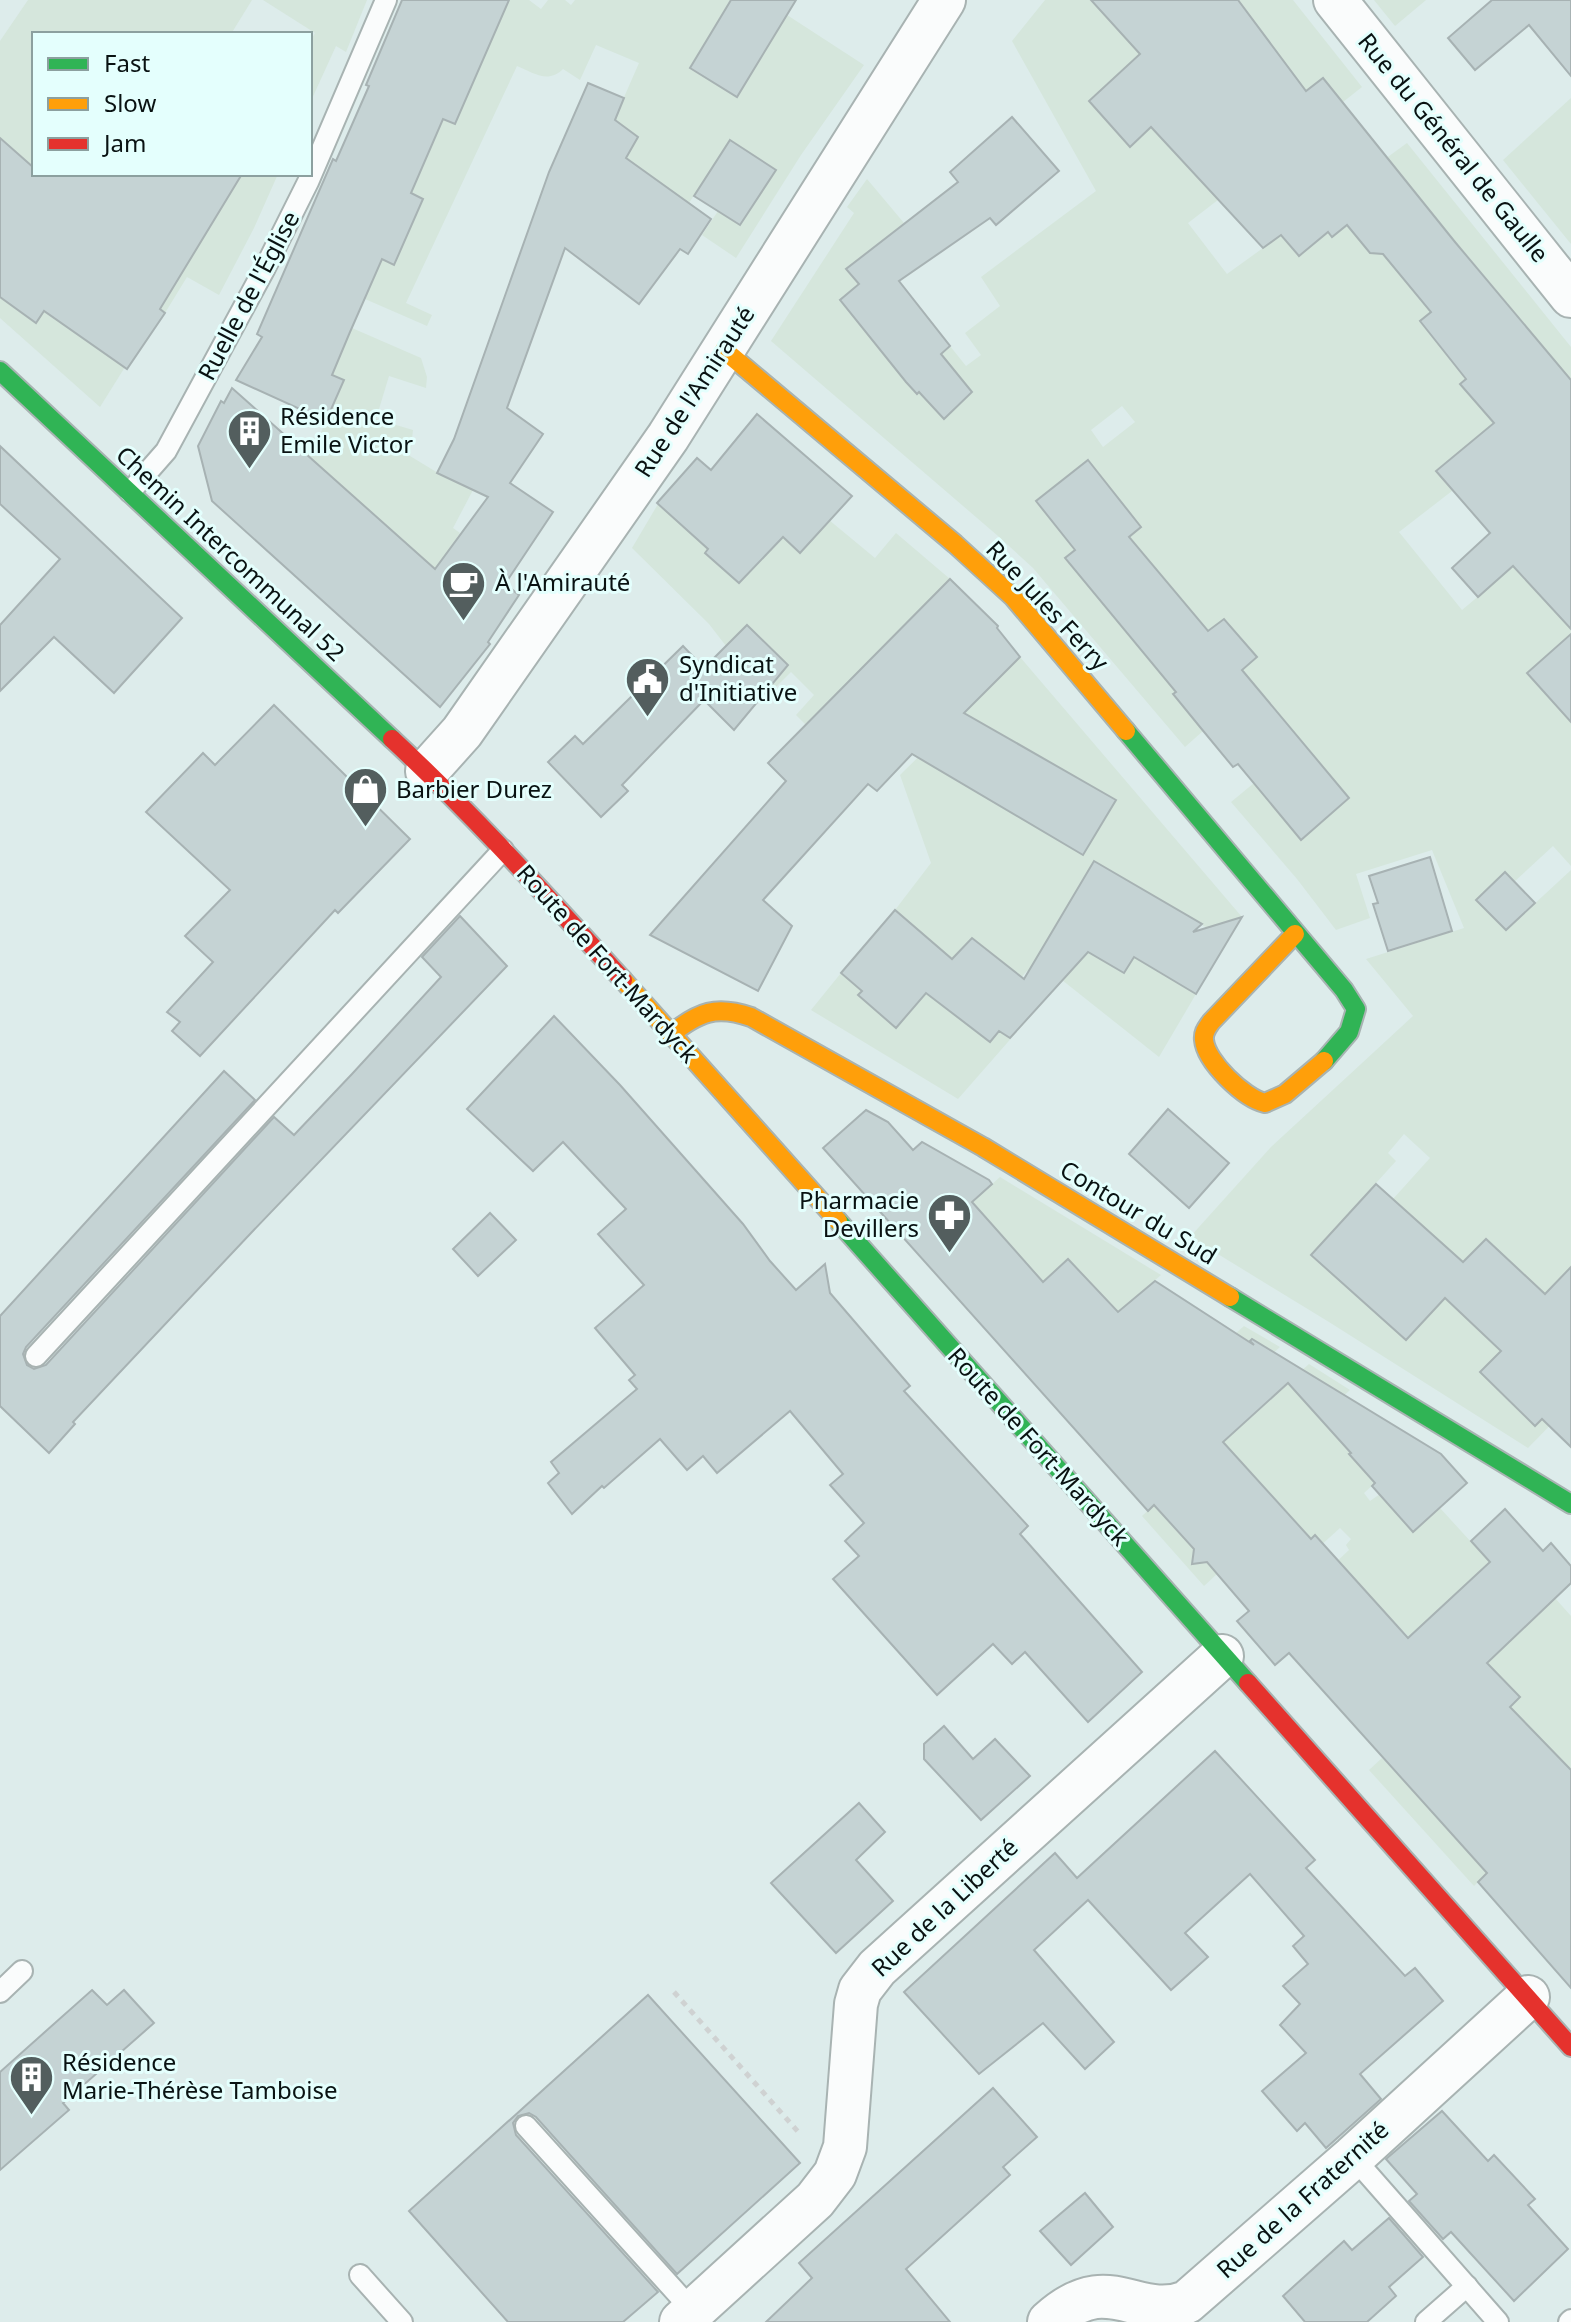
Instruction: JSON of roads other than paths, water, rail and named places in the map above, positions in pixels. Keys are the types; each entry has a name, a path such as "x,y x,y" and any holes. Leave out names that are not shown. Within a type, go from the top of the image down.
{"main road":[{"name":"Rue Jules Ferry","path":"724,350 955,544 1013,597 1350,999 1356,1009 1355,1019 1344,1039 1288,1093 1276,1101 1263,1103 1251,1099 1240,1090 1210,1055 1204,1036 1211,1022 1295,934"},
{"name":"Chemin Intercommunal 52","path":"0,371 427,771"},
{"name":"Route de Fort-Mardyck","path":"427,771 671,1034 1571,2047"},
{"name":"Contour du Sud","path":"671,1034 694,1016 709,1010 738,1012 751,1017 983,1147 1571,1504"}],"street":[{"name":"Rue de l'Amirauté","path":"427,771 462,732 649,466 944,0"},
{"name":"Rue du Général de Gaulle","path":"1335,0 1571,296"},
{"name":"Rue de la Liberté","path":"687,2316 815,2200 835,2174 845,2147 856,2004 867,1980 1222,1656"},
{"name":"Rue de la Fraternité","path":"1049,2322 1067,2308 1089,2298 1111,2298 1165,2309 1187,2302 1353,2157 1528,1997"}],"lane":[{"name":"Ruelle de l'Église","path":"312,173 386,0"},
{"name":"Ruelle de l'Église","path":"130,492 166,451 265,268 311,176"},
{"name":"Route de Fort-Mardyck","path":"36,1356 503,850"},
{"path":"0,1992 22,1971"},
{"path":"526,2126 687,2316"},
{"path":"1353,2157 1498,2322"},
{"path":"360,2275 402,2322"},
{"path":"1426,2322 1467,2286"}],"place":[{"name":"Résidence Emile Victor","path":"249,470"},
{"name":"À l'Amirauté","path":"464,622"},
{"name":"Syndicat d'Initiative","path":"648,718"},
{"name":"Barbier Durez","path":"365,829"},
{"name":"Pharmacie Devillers","path":"950,1254"},
{"name":"Résidence Marie-Thérèse Tamboise","path":"31,2116"}]}
